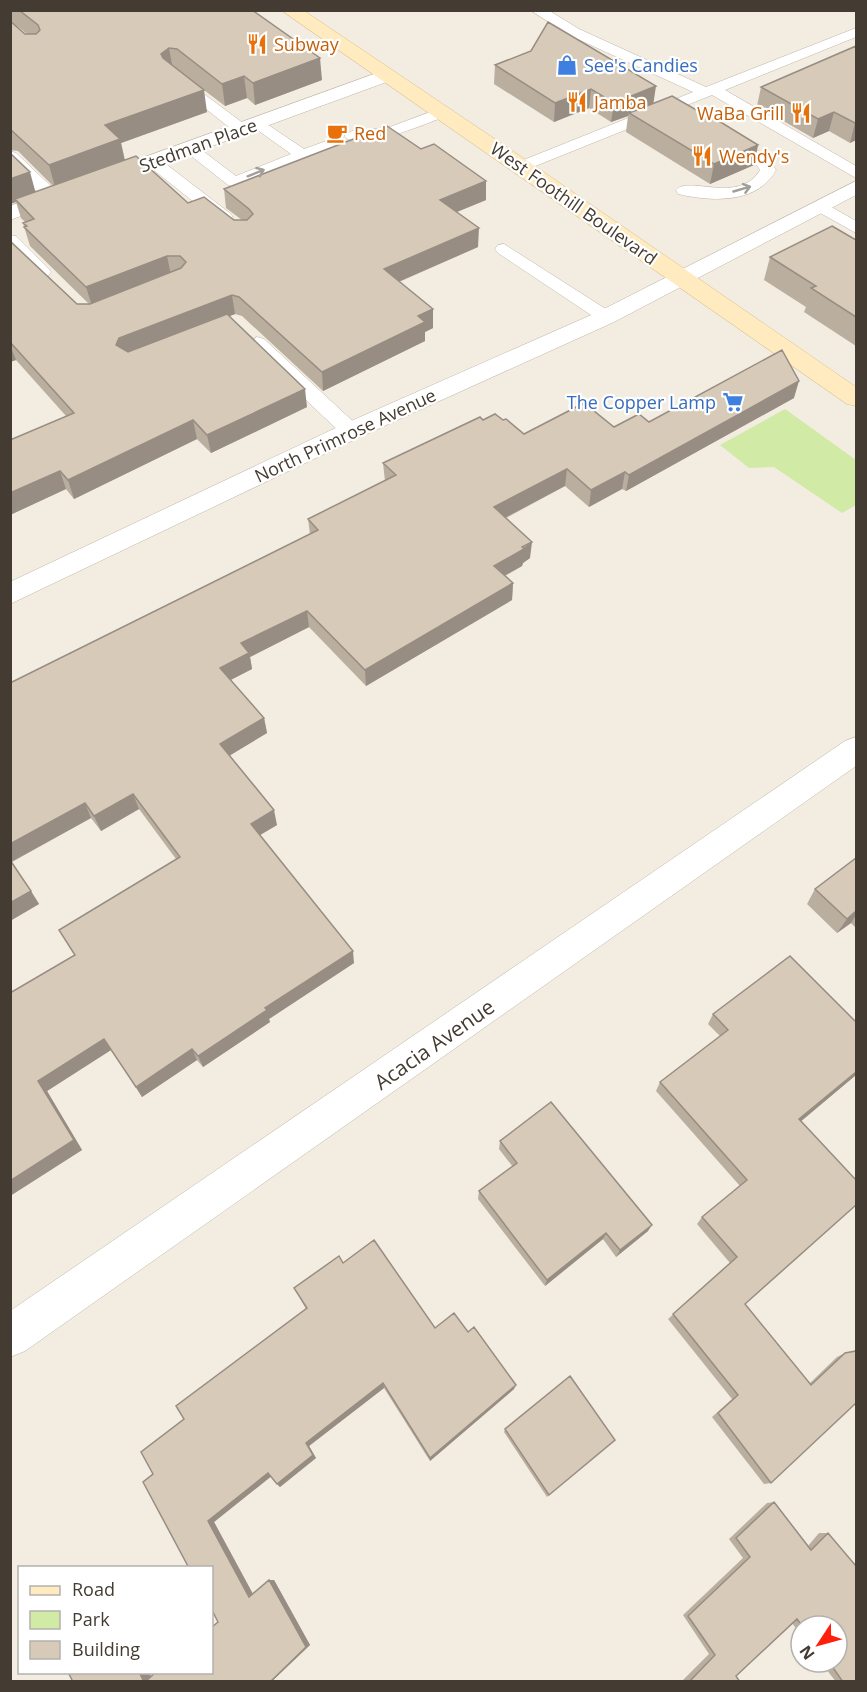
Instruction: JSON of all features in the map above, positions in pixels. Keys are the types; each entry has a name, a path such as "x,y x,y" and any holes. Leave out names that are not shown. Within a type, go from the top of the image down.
{"main road":[{"name":"West Foothill Boulevard","path":"290,10 522,166 856,398"}],"street":[{"name":"Stedman Place","path":"10,214 386,76"},
{"name":"North Primrose Avenue","path":"10,594 351,430 606,316 856,187"},
{"name":"Acacia Avenue","path":"10,1336 856,750"}],"lane":[{"path":"537,10 574,32 708,91 856,173"},
{"path":"522,166 856,32"},
{"path":"174,76 250,126 302,155"},
{"path":"672,105 692,117"},
{"path":"352,136 390,132 441,113"},
{"path":"684,190 722,194 755,185 766,177 768,170 760,158 711,129"},
{"path":"189,148 234,182 329,144"},
{"path":"10,156 53,198"},
{"path":"152,162 234,225"},
{"path":"819,205 856,228"},
{"path":"10,240 51,282"},
{"path":"504,249 606,316"},
{"path":"243,330 351,430"}],"green space":[{"path":"785,409 856,460 856,505 842,513 774,467 749,468 720,445"}],"building":[{"path":"19,10 252,10 320,58 253,83 244,76 222,84 177,49 169,48 161,54 163,58 204,90 105,125 120,139 49,165 10,129 10,21 25,34 36,34 40,30 38,25"},
{"path":"548,22 656,86 614,103 591,89 555,103 495,65 531,51"},
{"path":"856,46 856,123 834,112 818,119 761,87"},
{"path":"672,96 698,111 701,110 758,145 714,164 629,113"},
{"path":"387,126 421,149 434,144 486,181 440,200 479,228 384,269 433,309 418,316 425,322 322,372 239,297 232,295 119,338 116,345 128,352 227,314 305,389 207,435 193,420 68,480 60,471 10,493 10,440 74,413 10,342 10,241 77,304 90,304 181,268 186,262 180,256 167,256 86,287 24,227 27,226 23,223 34,219 15,199 136,156 188,203 204,197 234,220 247,220 253,214 224,189"},
{"path":"10,153 30,172 10,179"},
{"path":"832,226 856,240 856,317 811,288 816,286 770,257"},
{"path":"782,350 799,381 629,475 625,472 591,490 567,469 494,507 532,542 494,566 513,583 365,670 307,611 241,643 249,653 220,668 264,718 220,744 274,810 251,824 353,951 265,1008 267,1010 198,1056 192,1049 136,1087 104,1039 38,1081 74,1140 10,1181 10,993 75,955 59,930 180,857 133,794 94,816 85,803 10,844 10,683 318,530 308,519 396,475 383,463 480,417 483,420 495,414 503,420 506,419 524,434 584,403 614,427 639,414 649,422"},
{"path":"856,858 856,911 847,919 815,889"},
{"path":"10,860 31,891 10,903"},
{"path":"790,956 856,1022 856,1072 799,1119 856,1180 856,1205 745,1304 811,1385 845,1353 856,1351 856,1403 771,1483 718,1413 738,1395 673,1314 737,1257 702,1217 747,1180 660,1082 728,1030 713,1014"},
{"path":"551,1102 652,1225 620,1250 606,1233 547,1280 479,1191 517,1163 500,1141"},
{"path":"374,1240 435,1328 454,1313 468,1332 474,1327 516,1385 430,1458 383,1383 306,1443 313,1455 277,1484 268,1473 208,1521 249,1597 269,1580 306,1647 270,1682 145,1682 154,1674 213,1674 213,1626 218,1622 213,1612 213,1566 188,1566 143,1482 153,1474 141,1452 184,1419 176,1406 307,1308 294,1288 339,1256 343,1263"},
{"path":"570,1376 615,1440 549,1495 505,1429"},
{"path":"774,1502 811,1550 828,1533 856,1566 856,1682 843,1682 837,1674 849,1674 849,1614 789,1614 789,1626 736,1676 740,1682 689,1682 715,1655 688,1616 750,1557 736,1538"},
{"path":"69,1674 140,1674 144,1682 73,1682"}],"place":[{"name":"Subway","path":"257,44"},
{"name":"See's Candies","path":"567,65"},
{"name":"Jamba","path":"577,102"},
{"name":"WaBa Grill","path":"801,113"},
{"name":"Red","path":"337,133"},
{"name":"Wendy's","path":"702,156"},
{"name":"The Copper Lamp","path":"733,402"}]}
